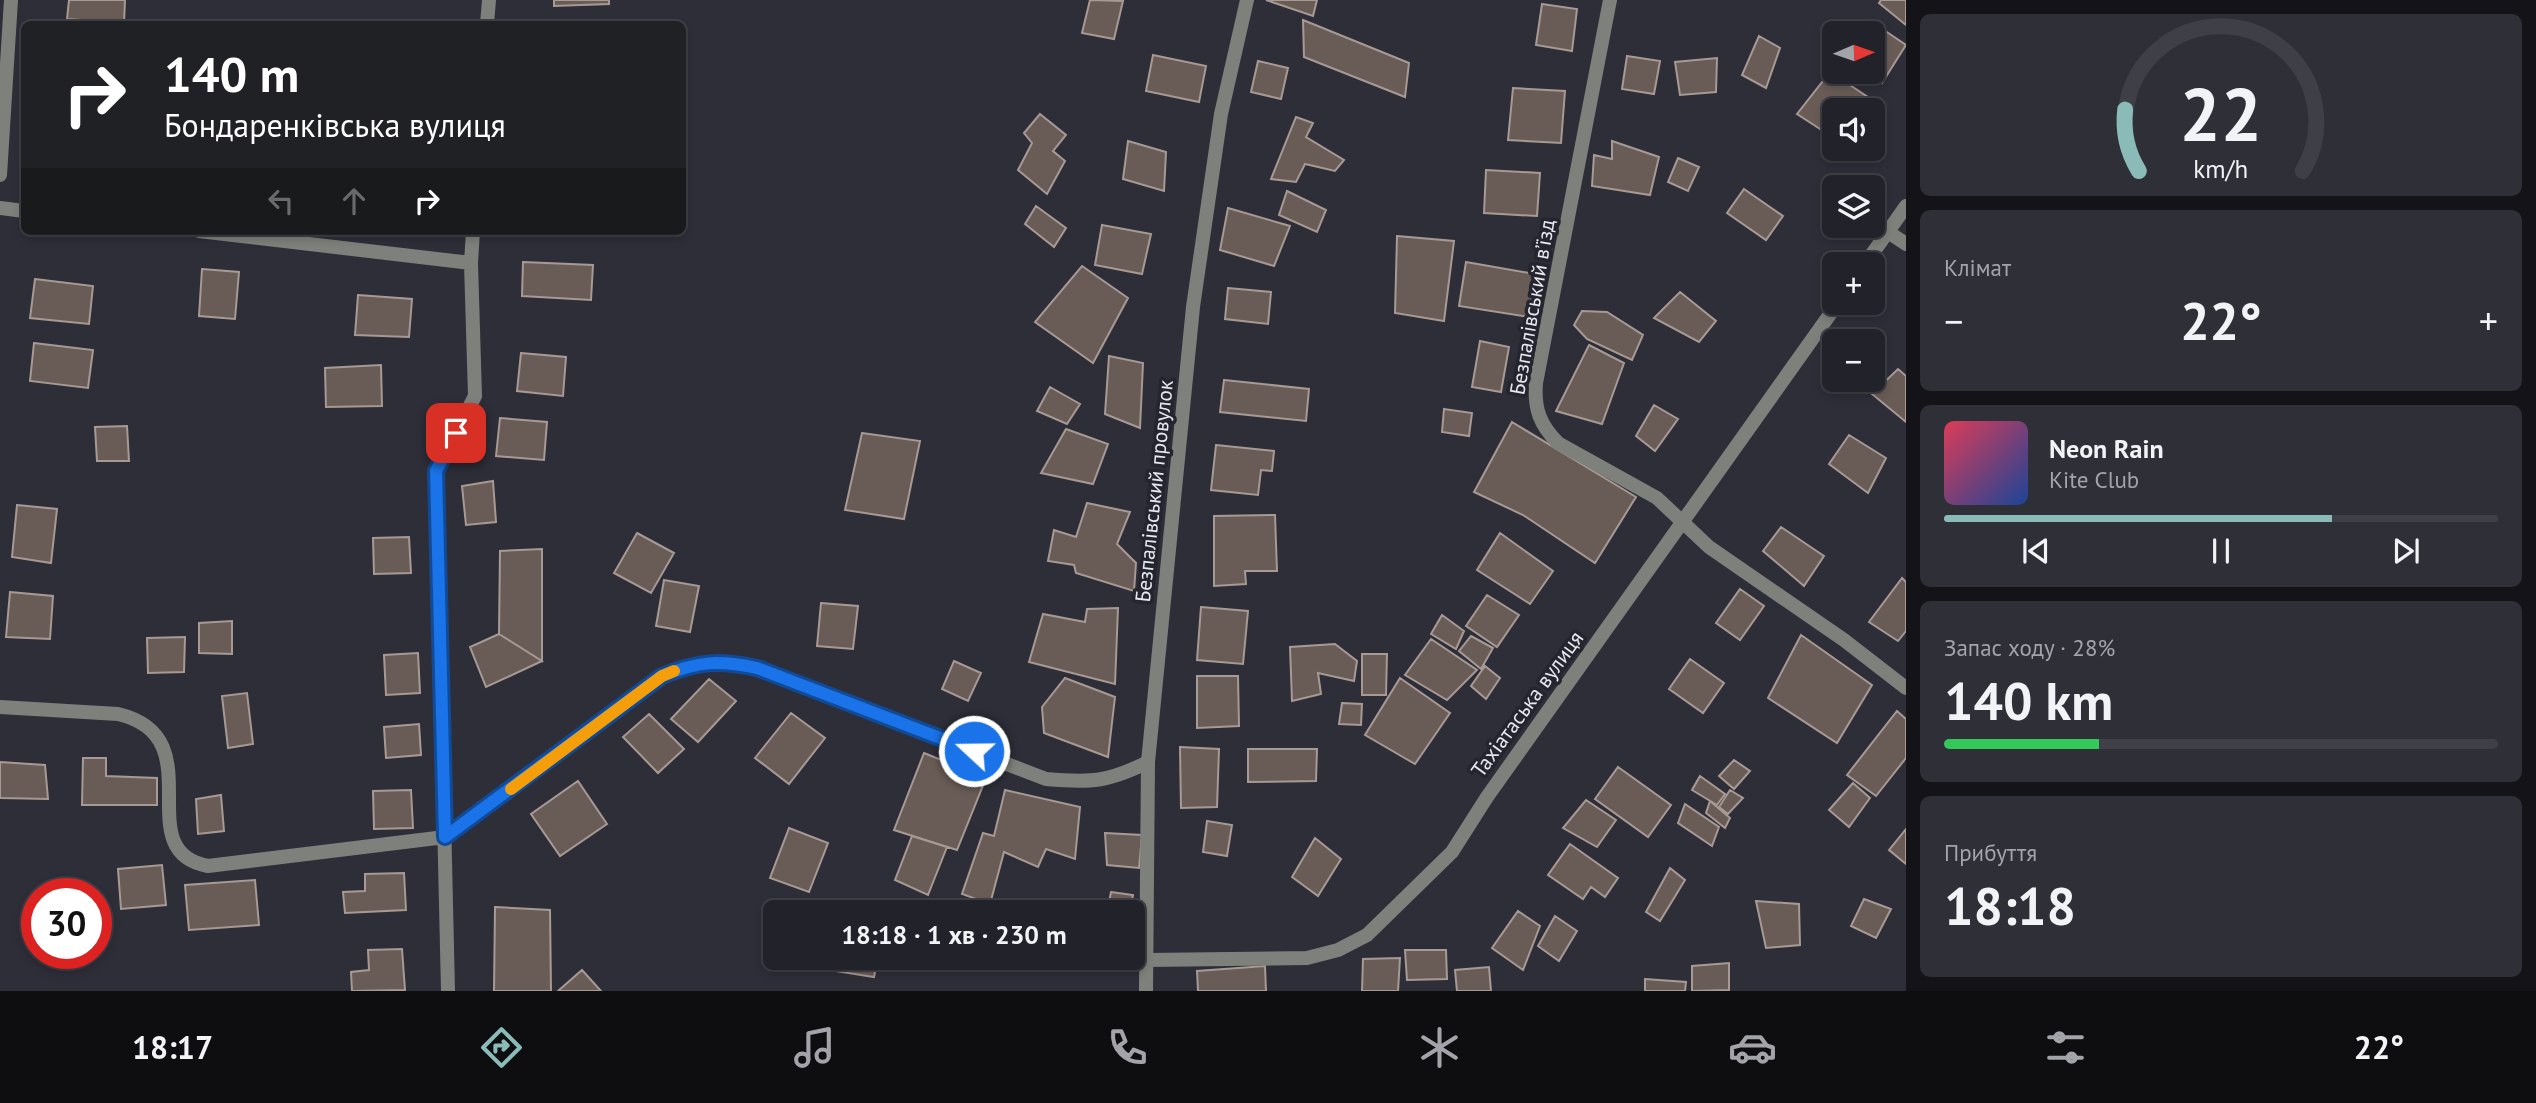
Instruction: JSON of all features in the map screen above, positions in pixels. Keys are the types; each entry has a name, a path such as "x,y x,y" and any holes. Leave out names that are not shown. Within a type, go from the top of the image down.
{"street":[{"path":"0,175 11,0"},
{"path":"487,21 489,0"},
{"name":"Безпалівський провулок","path":"1146,991 1148,762 1193,307 1221,114 1247,0"},
{"name":"Безпалівський в’їзд","path":"1611,0 1534,400 1538,417 1546,432 1558,443 1657,498 1709,547 1844,640 1906,688"},
{"path":"1874,252 1906,206"},
{"path":"0,208 21,211"},
{"path":"1888,232 1906,244"},
{"path":"234,235 471,262"},
{"path":"449,991 436,471 475,396 471,262 473,235"},
{"name":"Тахіатаська вулиця","path":"1147,960 1307,958 1338,950 1367,935 1452,852 1487,797 1830,315"},
{"path":"0,707 118,714 134,718 149,727 160,739 167,755 172,840 186,858 196,864 208,866 445,837 662,676 692,664 725,662 757,668 1046,779 1081,782 1116,777 1148,762"}],"building":[{"path":"69,0 125,0 124,21 67,19"},
{"path":"554,0 609,0 609,4 554,6"},
{"path":"1090,0 1123,1 1114,39 1082,33"},
{"path":"1266,0 1317,0 1313,16"},
{"path":"1881,0 1906,0 1906,25 1879,3"},
{"path":"1542,4 1577,9 1572,51 1536,45"},
{"path":"1303,20 1409,63 1405,97 1304,57"},
{"path":"1885,31 1906,45 1885,78"},
{"path":"1759,36 1780,48 1766,88 1742,75"},
{"path":"1153,55 1206,66 1199,102 1146,91"},
{"path":"1627,56 1660,61 1654,94 1622,89"},
{"path":"1717,58 1716,92 1680,95 1675,62"},
{"path":"1258,61 1288,68 1281,99 1251,92"},
{"path":"1822,82 1848,84 1869,98 1822,98 1822,130 1797,114"},
{"path":"1513,88 1565,91 1561,143 1508,140"},
{"path":"1040,114 1066,135 1053,151 1065,161 1047,194 1018,170 1032,143 1024,133"},
{"path":"1296,117 1313,123 1306,137 1344,160 1335,171 1305,164 1296,182 1271,179"},
{"path":"1128,141 1166,152 1164,191 1123,179"},
{"path":"1612,141 1659,157 1650,195 1592,186 1594,155 1612,159"},
{"path":"1678,158 1699,167 1688,191 1668,182"},
{"path":"1486,170 1540,173 1537,216 1484,213"},
{"path":"1744,189 1783,216 1766,240 1727,213"},
{"path":"1287,191 1326,210 1317,232 1279,215"},
{"path":"1036,206 1066,228 1054,247 1025,224"},
{"path":"1228,208 1290,226 1274,266 1220,250"},
{"path":"1102,225 1151,234 1142,274 1095,265"},
{"path":"1397,236 1454,241 1444,321 1395,313"},
{"path":"523,262 593,265 591,300 522,296"},
{"path":"1466,262 1535,274 1529,317 1459,306"},
{"path":"1082,266 1128,298 1093,363 1035,322"},
{"path":"202,269 239,272 235,319 199,316"},
{"path":"35,279 93,286 89,324 30,318"},
{"path":"1228,288 1271,292 1268,324 1225,319"},
{"path":"1680,292 1716,321 1699,342 1654,318"},
{"path":"358,295 412,299 409,337 355,335"},
{"path":"1582,311 1607,312 1643,335 1632,360 1587,339 1574,325"},
{"path":"1480,341 1509,347 1501,392 1472,387"},
{"path":"34,343 93,350 88,388 30,381"},
{"path":"1589,345 1624,363 1602,424 1556,411"},
{"path":"521,353 566,357 563,396 517,391"},
{"path":"1109,356 1143,363 1140,428 1105,414"},
{"path":"381,365 382,406 326,407 325,368"},
{"path":"1898,369 1906,376 1906,422 1872,394 1885,392 1885,382"},
{"path":"1224,380 1309,389 1306,421 1220,412"},
{"path":"1050,387 1080,404 1067,424 1037,411"},
{"path":"1654,405 1678,419 1655,451 1636,436"},
{"path":"1444,409 1472,413 1469,436 1442,432"},
{"path":"500,418 547,422 544,460 496,456"},
{"path":"1512,422 1636,497 1595,563 1523,515 1474,492"},
{"path":"127,426 129,461 97,461 95,427"},
{"path":"1066,429 1108,444 1093,484 1041,473"},
{"path":"862,433 920,441 904,519 845,510"},
{"path":"1849,435 1886,458 1868,493 1829,464"},
{"path":"1216,445 1274,451 1272,471 1261,470 1258,495 1211,490"},
{"path":"493,481 496,522 466,525 462,486"},
{"path":"1087,503 1130,512 1117,544 1136,563 1134,591 1076,573 1074,565 1048,561 1054,530 1076,537"},
{"path":"17,505 57,509 51,563 12,557"},
{"path":"1275,515 1277,571 1245,571 1246,584 1214,586 1214,516"},
{"path":"1781,527 1824,556 1804,586 1763,551"},
{"path":"637,533 674,553 651,593 614,573"},
{"path":"1500,533 1553,571 1530,604 1477,570"},
{"path":"409,537 411,573 374,574 373,538"},
{"path":"542,549 542,661 499,634 500,551"},
{"path":"1902,578 1906,582 1906,631 1898,641 1869,622"},
{"path":"664,580 699,586 690,632 656,626"},
{"path":"1740,589 1764,606 1740,640 1716,623"},
{"path":"10,592 53,596 50,639 6,637"},
{"path":"1487,595 1519,615 1497,647 1466,626"},
{"path":"821,603 858,606 853,649 817,646"},
{"path":"1201,607 1248,611 1243,664 1197,660"},
{"path":"1118,608 1115,684 1029,662 1043,614 1085,622 1087,609"},
{"path":"1442,615 1464,631 1456,649 1431,634"},
{"path":"232,621 232,654 199,653 199,623"},
{"path":"499,634 542,661 486,687 470,647"},
{"path":"1801,635 1872,685 1837,743 1768,698"},
{"path":"1471,636 1493,648 1481,669 1459,651"},
{"path":"185,637 184,672 148,673 147,638"},
{"path":"1431,639 1477,670 1447,700 1405,675"},
{"path":"1335,644 1357,661 1354,681 1318,673 1321,694 1292,701 1290,647"},
{"path":"418,653 420,693 386,695 384,655"},
{"path":"1362,654 1387,654 1386,695 1362,695"},
{"path":"1690,659 1724,683 1703,713 1669,689"},
{"path":"954,661 981,673 968,701 942,689"},
{"path":"1485,666 1500,678 1486,699 1471,686"},
{"path":"1197,676 1238,676 1239,726 1197,728"},
{"path":"1065,678 1115,697 1108,757 1044,733 1042,707"},
{"path":"1400,678 1450,713 1415,764 1365,735"},
{"path":"709,679 736,701 698,742 671,719"},
{"path":"247,693 253,744 228,748 222,696"},
{"path":"1342,703 1362,704 1361,725 1339,724"},
{"path":"1897,711 1906,719 1906,758 1876,796 1847,775"},
{"path":"791,713 825,738 789,784 755,758"},
{"path":"649,714 684,749 658,773 623,737"},
{"path":"419,724 421,755 386,758 384,727"},
{"path":"1180,747 1219,749 1217,807 1181,808"},
{"path":"1248,749 1317,749 1316,781 1248,782"},
{"path":"924,753 986,778 957,850 894,830"},
{"path":"83,758 106,758 106,776 157,778 157,805 82,805"},
{"path":"1734,760 1750,771 1734,789 1719,776"},
{"path":"0,762 45,765 48,799 0,798"},
{"path":"1618,767 1671,805 1648,837 1595,799"},
{"path":"1700,776 1725,794 1717,805 1692,790"},
{"path":"578,781 607,824 560,856 531,814"},
{"path":"1853,783 1870,798 1849,827 1829,810"},
{"path":"411,790 413,828 374,829 373,791"},
{"path":"1005,790 1080,807 1075,859 1046,849 1038,867 1004,852 991,900 979,900 962,894 983,833 994,836"},
{"path":"1730,790 1743,798 1728,814 1719,807"},
{"path":"221,795 224,831 198,834 196,799"},
{"path":"1586,800 1616,820 1597,847 1563,828"},
{"path":"1710,801 1730,818 1725,828 1706,813"},
{"path":"1685,804 1719,827 1712,846 1678,823"},
{"path":"1207,821 1232,825 1227,856 1203,852"},
{"path":"789,828 828,843 809,892 770,878"},
{"path":"1906,829 1906,864 1889,850"},
{"path":"1105,833 1142,835 1139,868 1107,865"},
{"path":"912,836 947,847 928,895 895,880"},
{"path":"1315,838 1341,859 1318,896 1292,877"},
{"path":"1570,844 1618,878 1605,897 1591,887 1583,899 1548,875"},
{"path":"162,865 166,905 121,909 118,869"},
{"path":"1670,868 1685,880 1660,921 1646,912"},
{"path":"404,873 406,910 345,913 343,892 365,891 365,874"},
{"path":"255,880 259,925 189,930 185,885"},
{"path":"1111,892 1133,895 1132,900 1109,900"},
{"path":"1864,899 1891,909 1876,938 1851,926"},
{"path":"1756,901 1799,904 1800,945 1766,948"},
{"path":"495,907 550,910 551,991 494,991"},
{"path":"1518,911 1540,926 1523,970 1492,948"},
{"path":"1555,916 1577,931 1559,961 1538,946"},
{"path":"402,949 405,990 352,991 351,972 369,970 368,950"},
{"path":"1405,950 1446,950 1447,979 1407,980"},
{"path":"1400,958 1398,991 1362,991 1363,959"},
{"path":"1729,963 1729,990 1692,991 1692,966"},
{"path":"1265,966 1266,991 1198,991 1197,971"},
{"path":"1489,967 1491,991 1457,991 1455,970"},
{"path":"582,970 601,991 558,991"},
{"path":"829,970 875,970 874,977"},
{"path":"1645,979 1686,982 1685,991 1645,991"}],"slow traffic":[{"path":"511,789 662,676 674,671"}],"route":[{"path":"456,433 436,471 445,837 662,676 692,664 725,662 757,668 974,751"}]}
